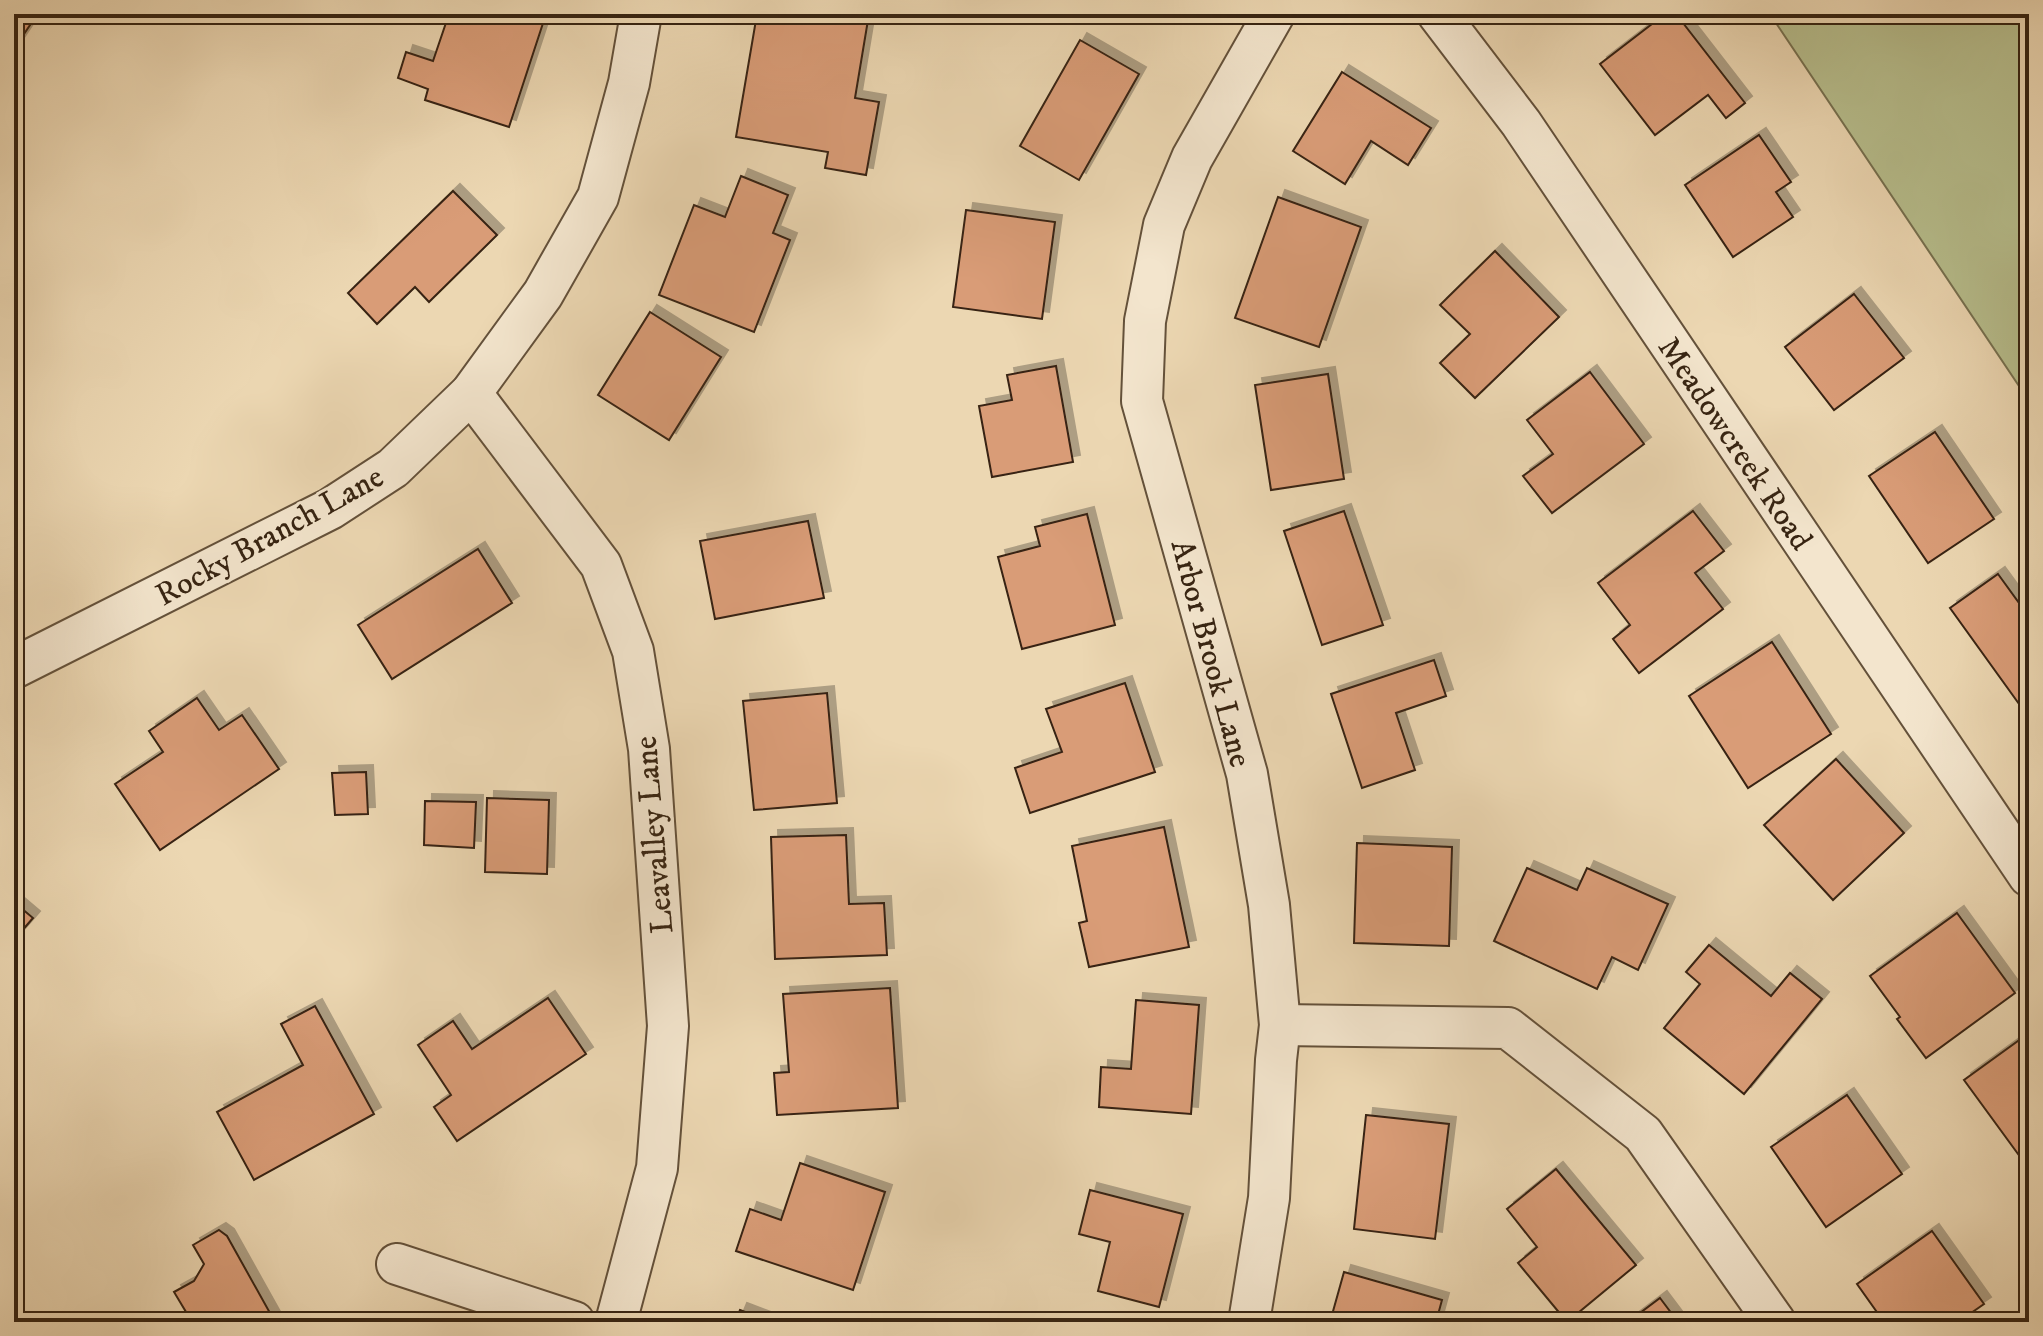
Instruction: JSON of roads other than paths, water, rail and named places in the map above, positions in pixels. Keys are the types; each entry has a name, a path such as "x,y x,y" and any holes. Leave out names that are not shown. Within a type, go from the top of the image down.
{"street":[{"name":"Rocky Branch Lane","path":"14,668 330,509 393,468 471,393 543,294 598,197 629,83 641,14"},
{"name":"Arbor Brook Lane","path":"1249,1322 1269,1198 1280,1025 1269,905 1247,774 1142,401 1145,321 1164,225 1192,158 1274,14"},
{"name":"Meadowcreek Road","path":"1438,14 1521,123 2029,876"},
{"name":"Leavalley Lane","path":"471,393 601,565 633,651 649,749 668,1026 657,1168 616,1322"},
{"path":"1280,1025 1508,1028 1643,1134 1775,1322"},
{"path":"397,1264 574,1322"}]}
